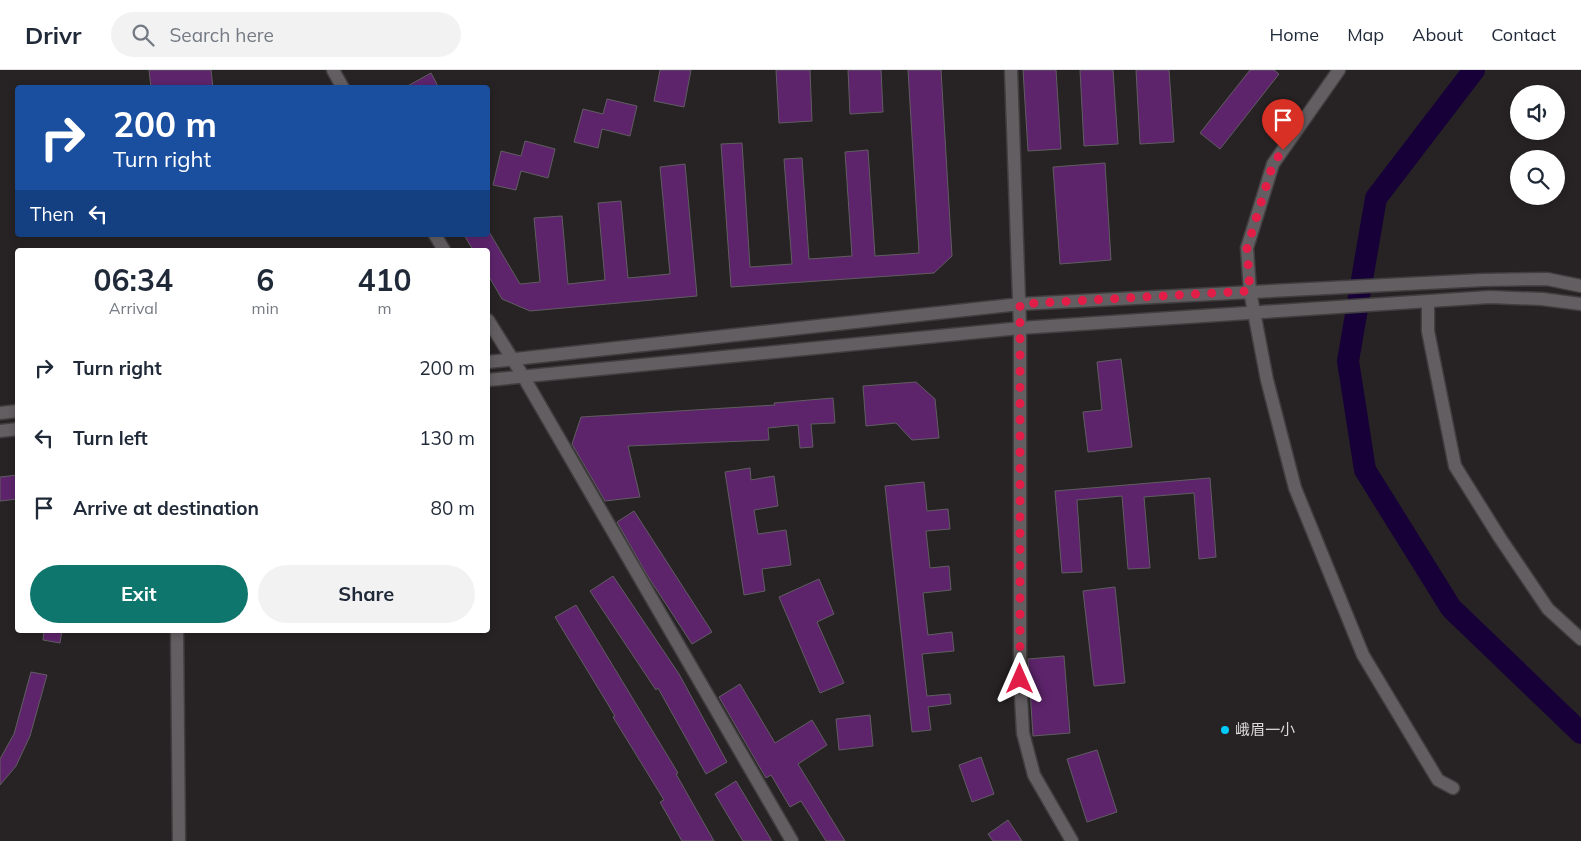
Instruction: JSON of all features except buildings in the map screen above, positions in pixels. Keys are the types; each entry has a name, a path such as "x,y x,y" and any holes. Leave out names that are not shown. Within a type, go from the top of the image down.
{"street":[{"path":"333,70 342,85"},
{"path":"1010,70 1020,304 1020,669 1023,733 1034,775 1072,841"},
{"path":"1339,70 1273,164 1247,248 1250,291 1274,408 1295,488 1363,654 1438,780 1453,788"},
{"path":"436,237 443,248"},
{"path":"490,362 1020,304 1250,291 1547,279 1581,286"},
{"path":"490,380 1020,328 1490,297 1542,299 1581,304"},
{"path":"1423,302 1456,466 1500,538 1548,609 1581,639"},
{"path":"490,323 523,376 792,841"},
{"path":"0,413 15,411"},
{"path":"0,431 15,429"},
{"path":"176,633 179,841"}],"waterway":[{"path":"1474,70 1376,198 1348,361 1365,470 1451,608 1581,733"}],"place":[{"name":"峨眉一小","path":"1225,730"}],"route":[{"path":"1020,679 1020,304 1250,291 1247,248 1273,164 1283,150"}]}
